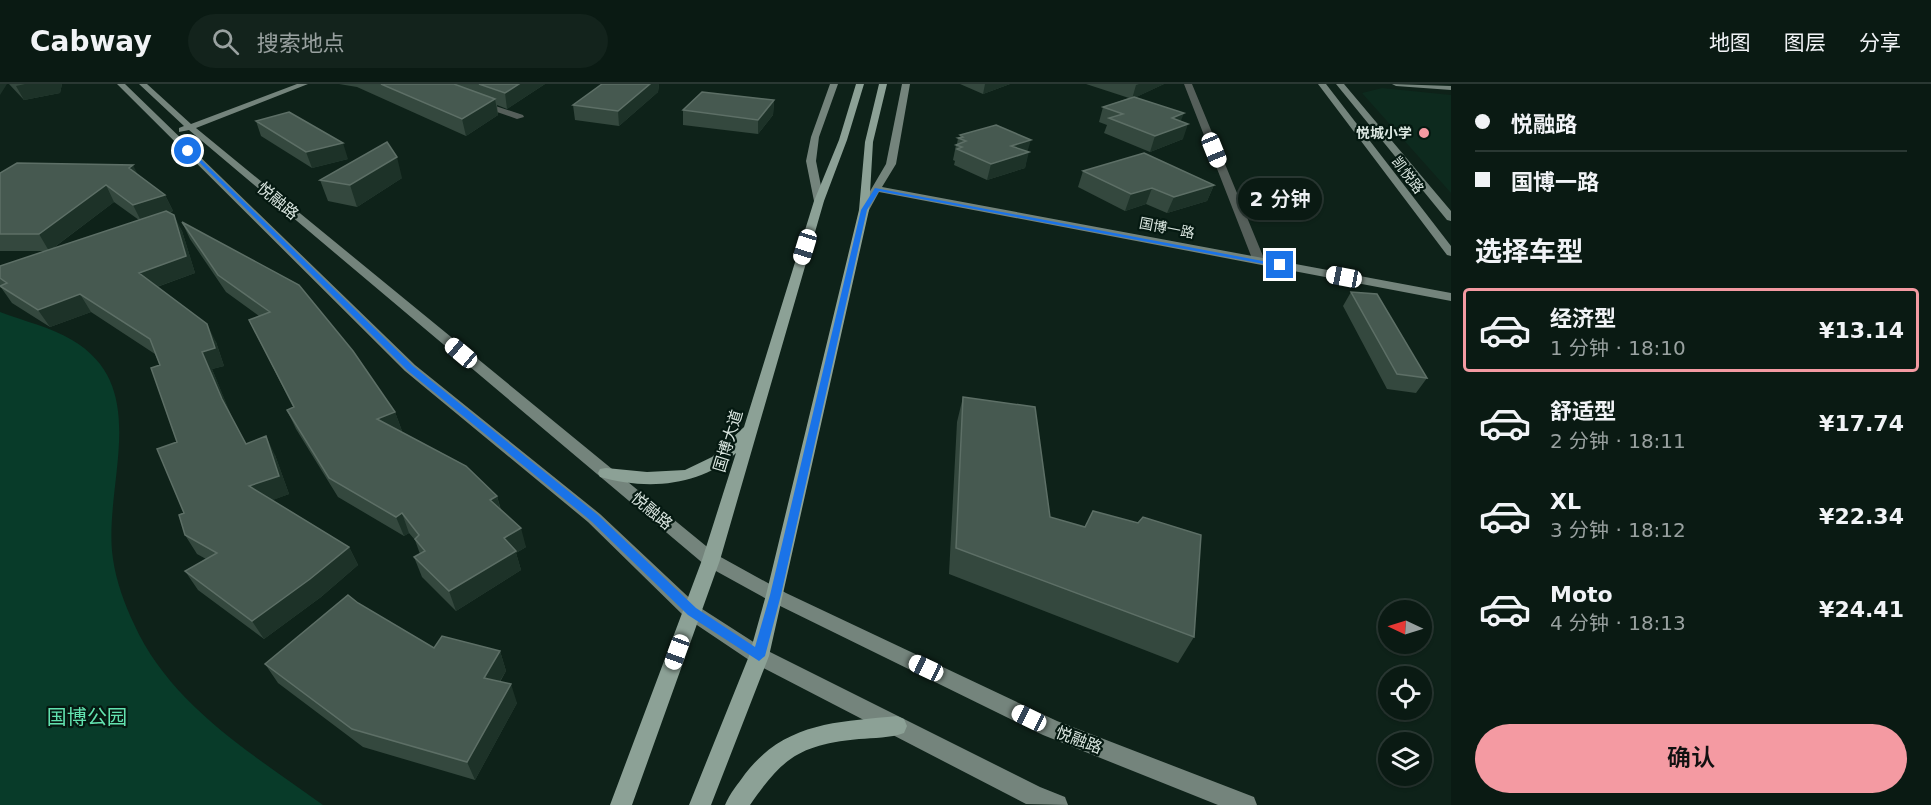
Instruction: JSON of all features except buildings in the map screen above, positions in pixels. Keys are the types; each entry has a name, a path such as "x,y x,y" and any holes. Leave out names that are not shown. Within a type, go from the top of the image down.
{"main road":[{"name":"悦融路","path":"121,84 410,368 594,518 692,612 759,656 1057,805"},
{"name":"悦融路","path":"143,84 190,127 711,560 776,595 1050,728 1246,805"},
{"path":"171,134 304,84"},
{"path":"819,201 811,161 815,137 834,84"},
{"name":"国博大道","path":"621,805 711,560 819,201 843,140 860,84"},
{"path":"700,805 759,656 776,595 864,210 869,142 883,84"},
{"path":"864,210 891,164 906,84"},
{"name":"凯悦路","path":"1322,84 1451,253"},
{"name":"凯悦路","path":"1340,84 1451,218"},
{"path":"1396,84 1451,88"},
{"name":"国博一路","path":"877,189 1451,297"},
{"path":"606,473 656,480 690,475 713,463 750,429"},
{"path":"736,805 758,774 788,747 832,733 897,726"}],"street":[{"path":"1188,84 1259,261"},
{"path":"468,99 520,117"}],"shaded area":[{"name":"悦城小学","path":"1382,88 1451,95 1451,193 1362,93"}],"green space":[{"name":"国博公园","path":"0,312 72,340 97,360 111,384 118,411 119,440 111,531 113,559 124,601 150,653 169,680 216,726 323,805 0,805"}],"place":[{"name":"悦城小学","path":"1424,133"}],"route":[{"path":"188,151 410,368 594,518 692,612 759,656 776,595 864,210 877,189 1280,265"}]}
